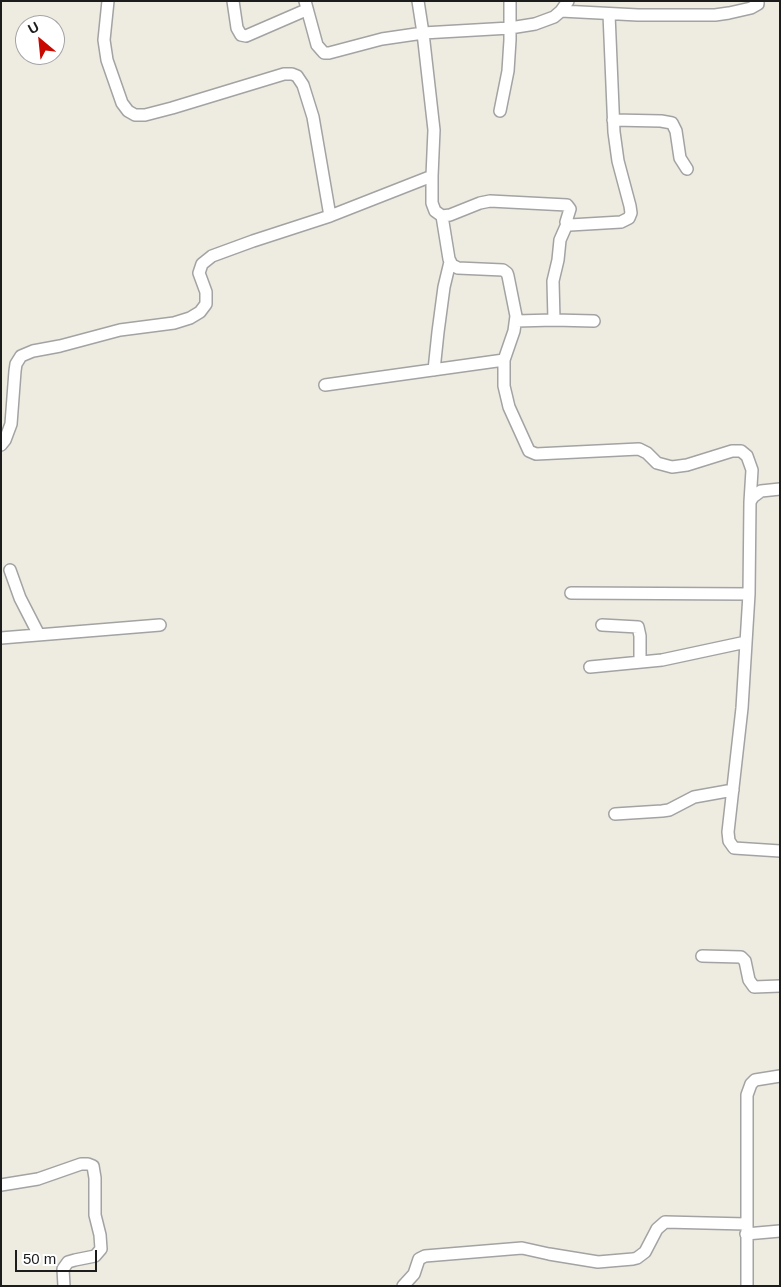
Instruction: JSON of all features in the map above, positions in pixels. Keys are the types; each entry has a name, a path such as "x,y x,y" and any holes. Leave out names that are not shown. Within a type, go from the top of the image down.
{"street":[{"path":"108,1 104,40 107,60 122,103 128,112 134,115 145,115 172,108 284,74 297,76 303,85 313,117 330,216"},
{"path":"233,1 237,28 241,35 246,36 305,6 314,38 324,53 336,52 382,39 423,32 510,28 535,24 562,12 723,14 740,11 761,2"},
{"path":"418,1 434,130 432,203 435,211 442,216 450,215 485,202 564,204 569,206 570,209 566,219 567,224 560,240 553,281 554,320"},
{"path":"500,111 508,71 510,1"},
{"path":"562,12 568,1"},
{"path":"567,224 570,226 621,222 627,220 630,216 628,196 618,161 613,120 609,14"},
{"path":"613,120 672,123 676,131 680,158 687,169"},
{"path":"1,445 11,424 16,364 21,356 33,351 120,330 174,323 190,318 200,312 208,299 199,273 202,264 206,260 252,241 330,216 432,176"},
{"path":"434,370 444,287 450,262 442,216"},
{"path":"450,262 458,268 506,271 515,307 516,321 504,360 503,380 507,401 524,440 532,453 639,449 647,453 657,463 672,467 692,464 732,451 741,451 747,456 752,470 749,594 740,729 728,832 731,845 738,849 780,852"},
{"path":"516,321 594,321"},
{"path":"325,385 504,360"},
{"path":"750,502 753,497 761,492 780,489"},
{"path":"10,570 20,598 39,635"},
{"path":"571,593 749,594"},
{"path":"1,638 160,625"},
{"path":"602,625 638,627 640,661"},
{"path":"590,667 671,658 746,642"},
{"path":"615,814 668,810 694,798 733,790"},
{"path":"702,956 741,957 745,961 750,984 754,987 780,986"},
{"path":"747,1286 748,1088 755,1080 780,1076"},
{"path":"1,1186 38,1179 81,1164 93,1166 96,1178 95,1215 101,1249 95,1256 68,1262 63,1269 64,1286"},
{"path":"403,1286 414,1274 419,1259 425,1256 522,1248 598,1262 637,1258 645,1252 657,1229 665,1222 780,1231"}]}
